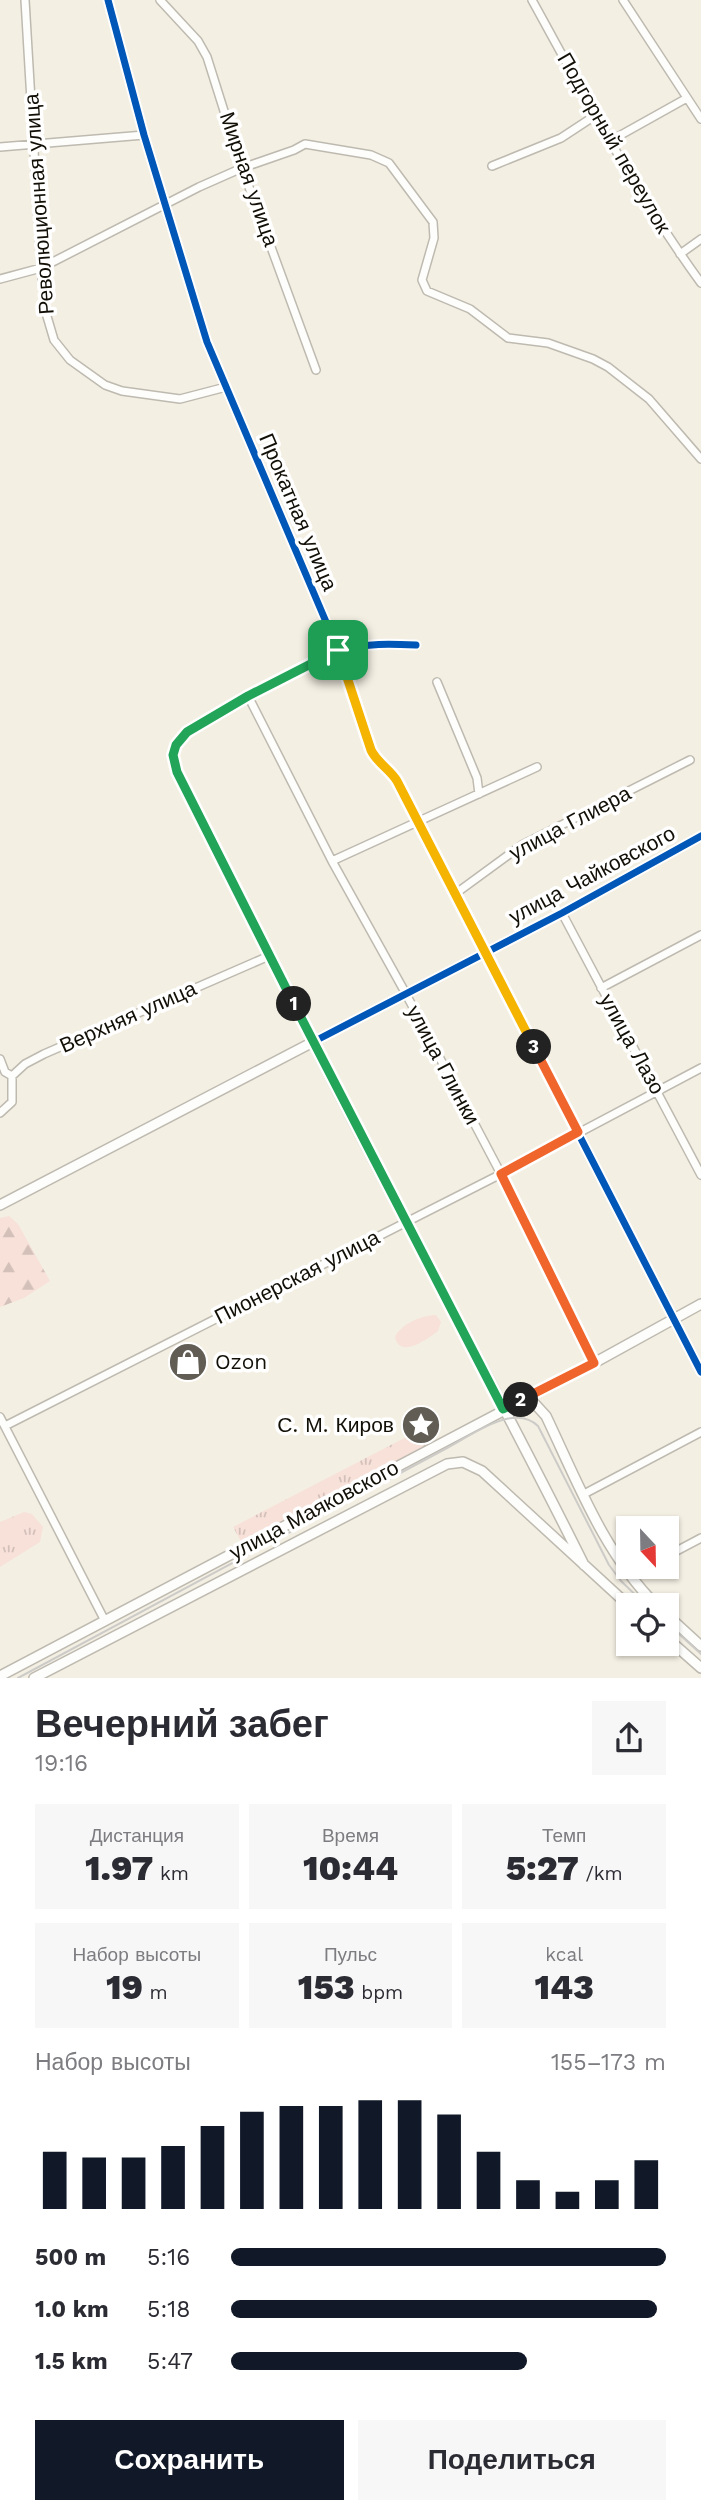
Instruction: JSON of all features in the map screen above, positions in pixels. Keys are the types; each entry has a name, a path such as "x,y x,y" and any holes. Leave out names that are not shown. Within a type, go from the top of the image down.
{"main road":[{"name":"улица Чайковского","path":"0,1205 313,1042"},
{"path":"313,1042 405,1221 508,1407 584,1565"},
{"name":"улица Маяковского","path":"0,1676 701,1304"},
{"path":"508,1407 527,1403 541,1409 616,1557"},
{"name":"улица Маяковского","path":"34,1678 357,1509 456,1461 475,1465 616,1594"},
{"path":"633,1579 645,1593"},
{"path":"679,1626 701,1646"},
{"path":"679,1649 701,1668"}],"street":[{"name":"Революционная улица","path":"25,0 41,268 46,313 54,340 70,359 105,385 122,391 180,398 226,387"},
{"name":"Прокатная улица","path":"108,0 144,135 206,342 338,650 371,750 393,775 418,821 701,1372"},
{"name":"Мирная улица","path":"160,0 193,34 204,50 242,168 316,370"},
{"name":"Подгорный переулок","path":"532,0 610,141 701,283"},
{"path":"623,0 701,119"},
{"path":"610,141 687,98"},
{"path":"492,166 561,138 596,115"},
{"path":"0,147 144,135"},
{"path":"0,279 41,268 165,204 242,168 272,159 305,144 383,159 389,163 433,222 434,238 422,280 427,291 470,309 508,338 548,343 593,359 608,368 649,400 701,459"},
{"path":"680,254 701,239"},
{"path":"313,1042 174,764 173,755 176,745 187,732 248,696 338,650 378,644 416,645"},
{"path":"437,682 477,778 479,793"},
{"name":"улица Глинки","path":"248,696 332,861 501,1174 594,1363"},
{"name":"улица Глиера","path":"455,894 522,845 690,760"},
{"path":"332,861 537,767"},
{"name":"улица Чайковского","path":"313,1042 562,913 701,836"},
{"name":"улица Лазо","path":"562,913 701,1175"},
{"path":"601,988 701,935"},
{"name":"Верхняя улица","path":"12,1076 44,1054 269,956"},
{"path":"0,1059 5,1072 12,1076 12,1102 0,1113"},
{"name":"Пионерская улица","path":"5,1426 501,1174 701,1068"},
{"path":"0,1416 106,1621"},
{"path":"584,1494 701,1432"},
{"path":"679,1550 701,1538"}],"green space":[{"path":"9,1216 18,1224 50,1281 24,1298 0,1307 0,1218"},
{"path":"436,1315 441,1322 438,1331 414,1346 402,1347 398,1343 395,1337 407,1324"},
{"path":"418,1431 428,1448 242,1543 233,1527"},
{"path":"24,1512 32,1514 43,1527 40,1542 0,1567 0,1522"}],"tram line":[{"path":"18,1678 480,1429 505,1419 528,1420 538,1426 609,1565 634,1593"},
{"path":"679,1634 701,1654"}],"cycle path":[{"path":"108,0 144,135 207,342 338,650 371,750 397,781 701,1372"},
{"path":"416,645 370,645 329,655 258,690 190,729 178,741 175,750 177,772 313,1042 562,913 701,836"}],"place":[{"name":"Ozon","path":"188,1362"},
{"name":"С. М. Киров","path":"421,1425"}],"route":[{"path":"338,650 371,750 397,781 578,1132 501,1174 594,1363 503,1409 366,1148 173,760 176,745 190,729 338,650"}]}
